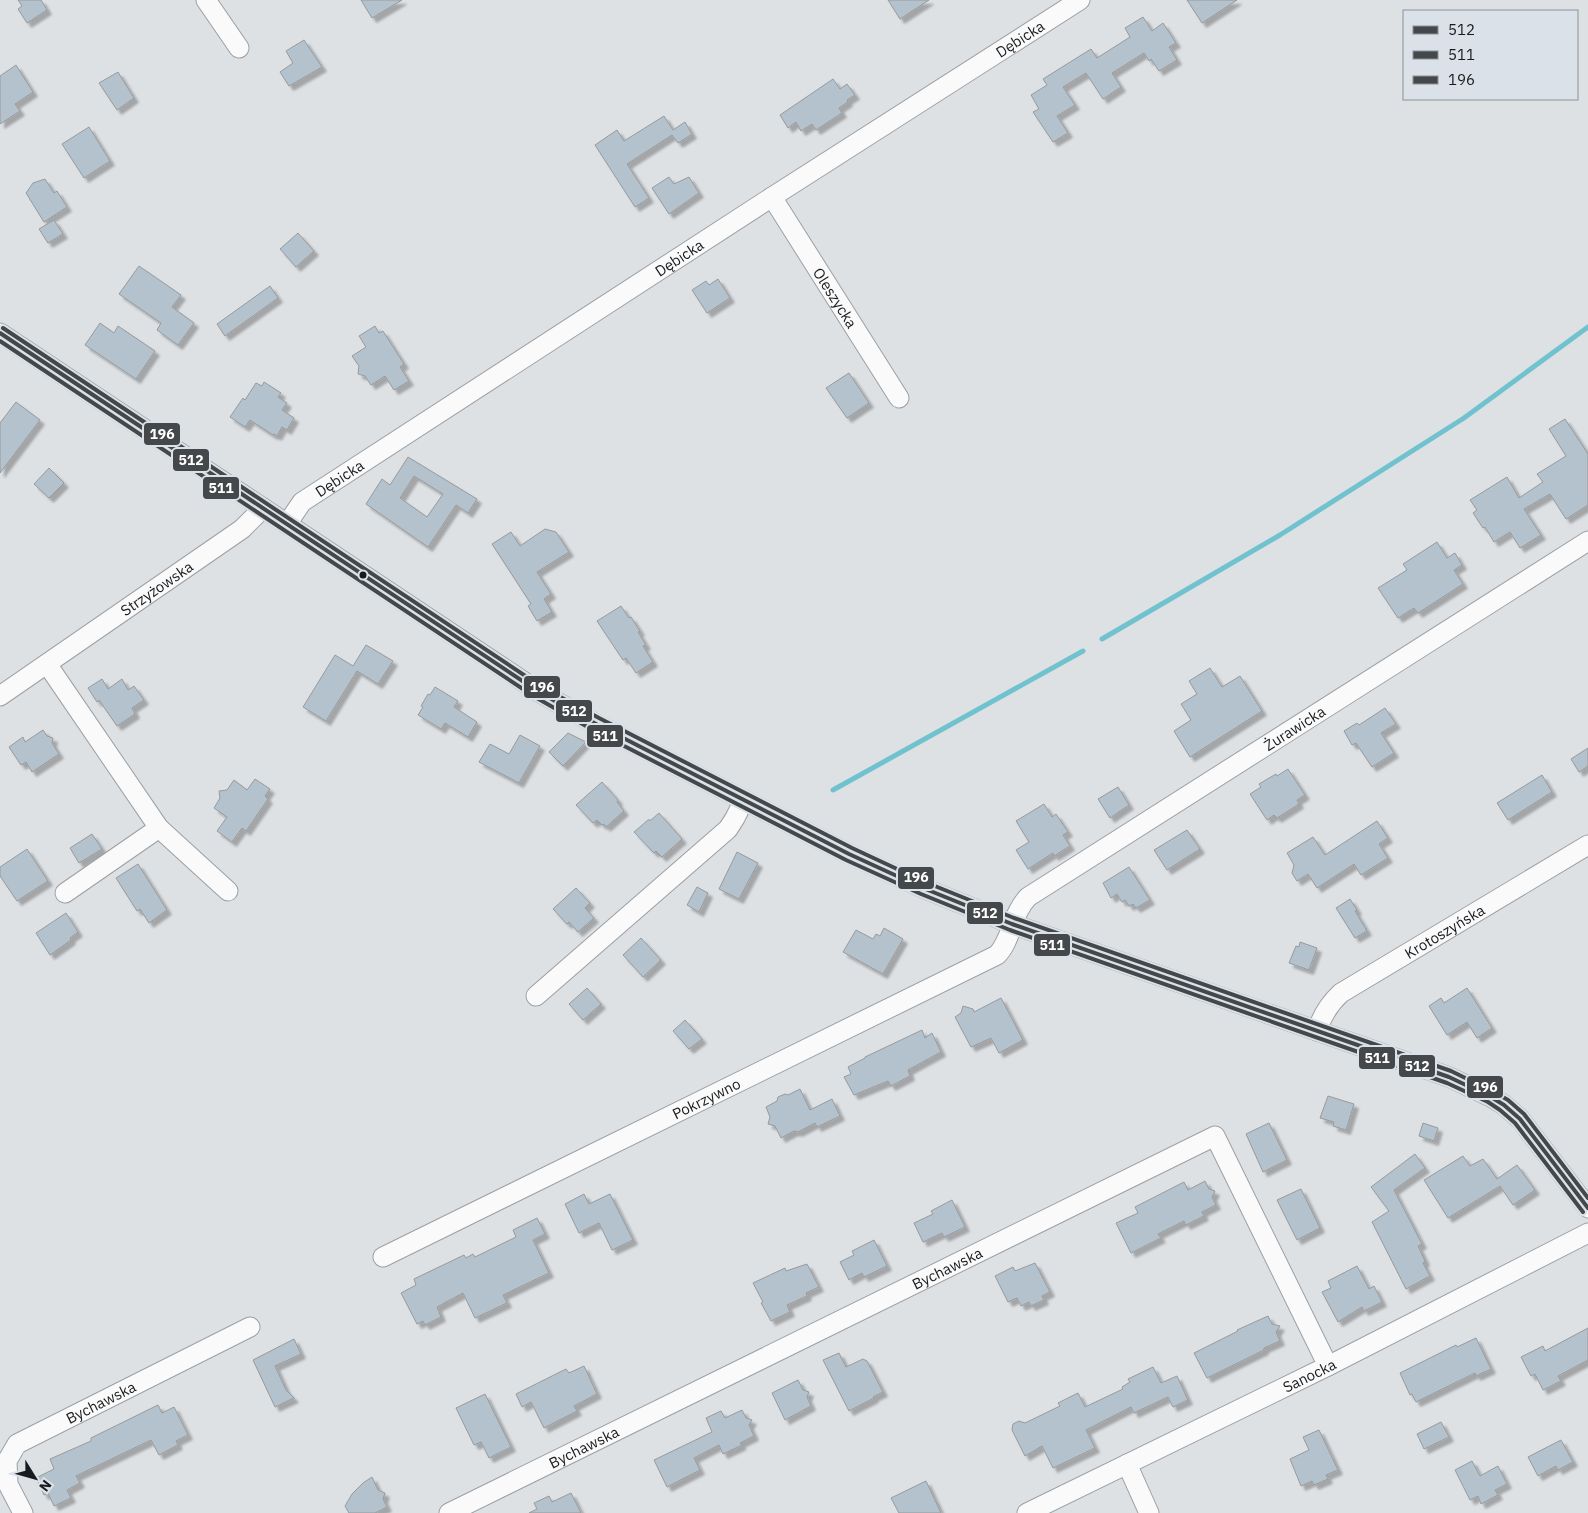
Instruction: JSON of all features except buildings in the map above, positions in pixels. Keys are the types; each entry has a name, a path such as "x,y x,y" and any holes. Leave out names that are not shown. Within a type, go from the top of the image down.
{"street":[{"path":"206,0 239,48"},
{"name":"Dębicka","path":"287,524 302,502 1080,0"},
{"name":"Oleszycka","path":"772,197 899,398"},
{"path":"0,333 540,692 632,744 849,854 954,902 1449,1077 1478,1090 1504,1106 1520,1119 1588,1208"},
{"name":"Strzyżowska","path":"0,696 242,529 263,508"},
{"name":"Żurawicka","path":"1012,924 1021,904 1028,897 1588,541"},
{"path":"47,664 159,828 228,891"},
{"path":"536,996 728,829 744,800"},
{"path":"65,893 159,828"},
{"name":"Krotoszyńska","path":"1316,1030 1320,1019 1329,1005 1342,993 1588,845"},
{"name":"Pokrzywno","path":"383,1256 997,954 1002,950 1012,924"},
{"name":"Bychawska","path":"449,1513 1215,1136 1328,1366"},
{"name":"Sanocka","path":"1027,1513 1328,1366 1588,1233"},
{"name":"Bychawska","path":"23,1513 8,1484 7,1461 17,1444 250,1327"},
{"path":"1127,1464 1149,1513"}],"waterway":[{"path":"1102,639 1280,535 1464,418 1588,327"},
{"path":"833,790 1083,651"}],"transit line":[{"name":"196","path":"3,328 542,687 852,848 925,882 1014,918 1451,1071 1494,1092 1508,1100 1524,1114 1588,1198"},
{"name":"512","path":"0,333 539,692 596,724 849,854 923,888 1012,924 1449,1077 1491,1097 1520,1119 1588,1208"},
{"name":"511","path":"0,341 535,697 593,730 846,860 921,894 1010,930 1447,1083 1488,1102 1515,1123 1583,1212"}]}
